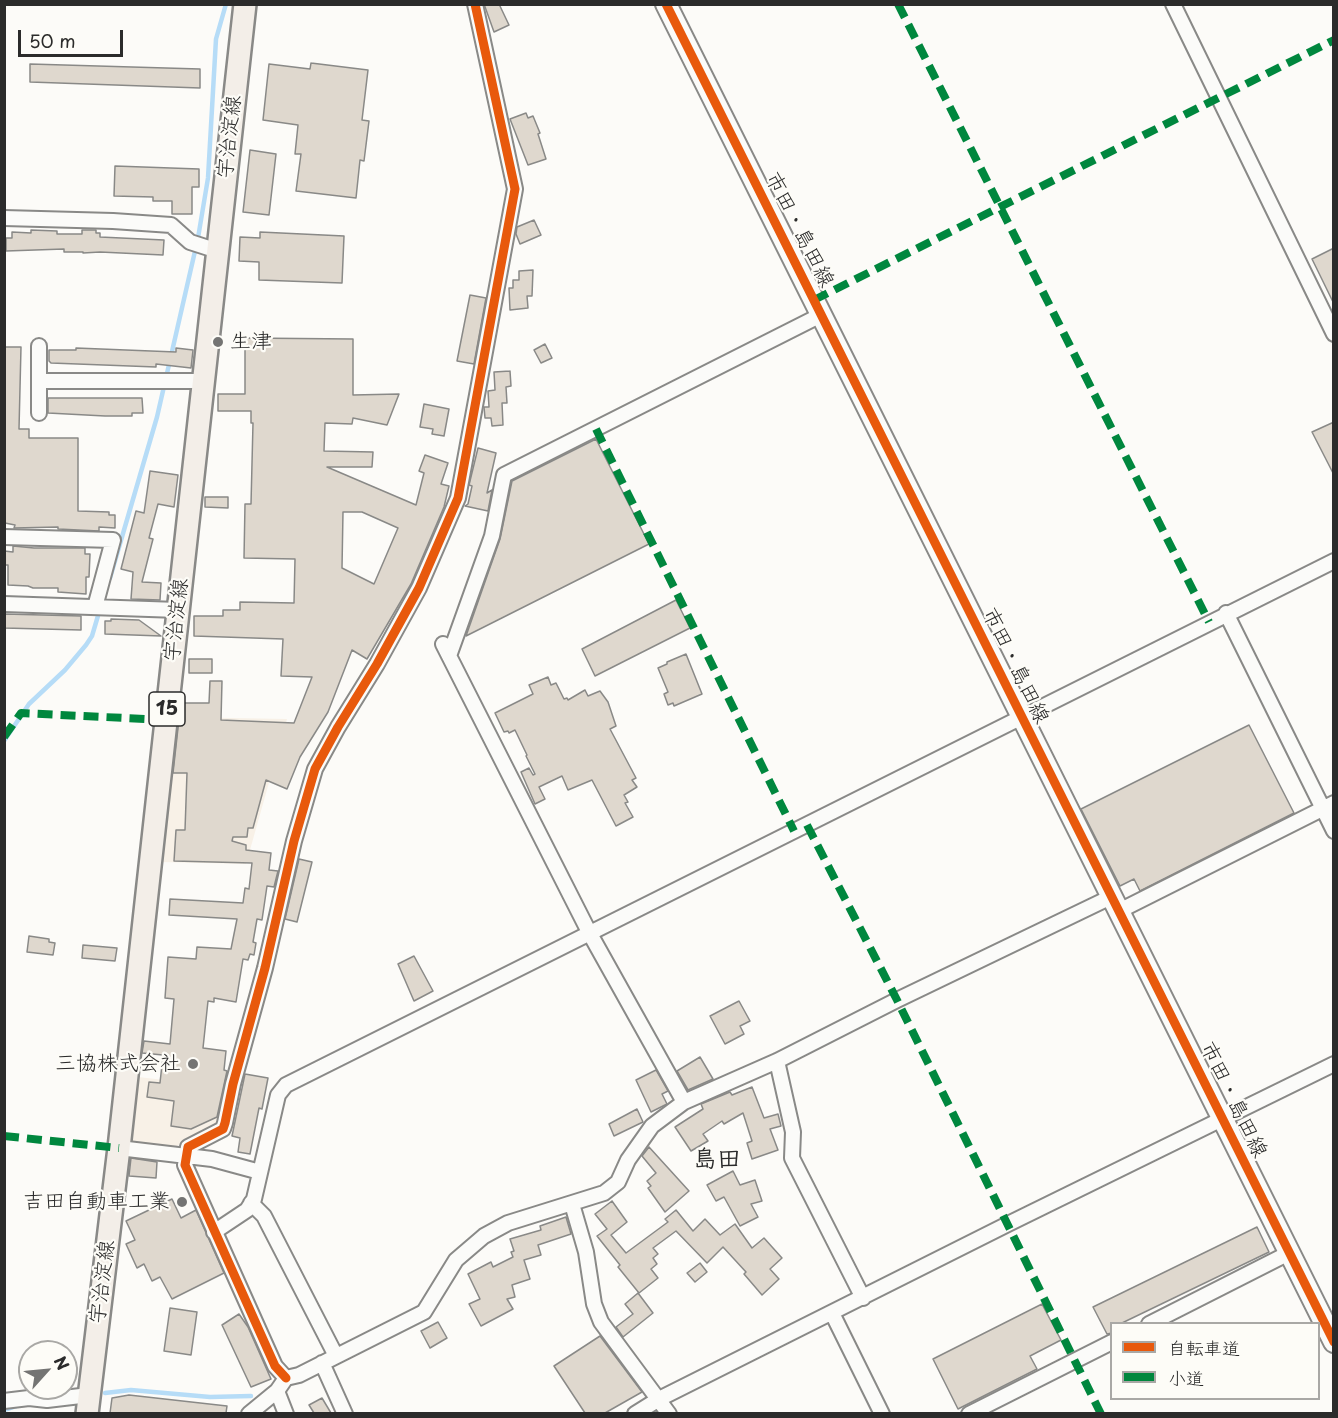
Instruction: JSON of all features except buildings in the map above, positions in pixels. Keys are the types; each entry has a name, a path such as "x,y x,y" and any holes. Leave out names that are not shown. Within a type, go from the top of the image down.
{"main road":[{"name":"宇治淀線","path":"88,1404 119,1148 245,4"}],"street":[{"path":"286,1378 275,1366 185,1165 188,1147 223,1129 265,968 294,841 315,769 419,588 458,498 515,189 475,4"},
{"name":"市田・島田線","path":"666,4 1334,1342"},
{"path":"1173,4 1334,334"},
{"path":"4,218 171,225 190,243 218,251"},
{"path":"684,1102 589,932 446,650 492,536 504,475 821,315"},
{"path":"39,346 39,414"},
{"path":"39,381 204,381"},
{"path":"4,537 113,540 95,607"},
{"path":"214,1232 247,1210 251,1203 278,1095 286,1085 1334,561"},
{"path":"4,604 178,610"},
{"path":"1226,613 1328,805 1334,831"},
{"path":"249,1413 277,1391 286,1378 299,1375 424,1312 456,1260 484,1236 507,1223 604,1193 618,1182 628,1160 652,1126 684,1102 777,1061 897,1000 1115,904 1328,805"},
{"path":"777,1061 793,1132 792,1158 863,1298"},
{"path":"634,1413 1008,1224 1334,1064"},
{"path":"119,1148 212,1159 260,1172"},
{"path":"251,1203 264,1216 336,1356"},
{"path":"572,1204 586,1252 594,1304 601,1322 669,1413"},
{"path":"1151,1322 1289,1253"},
{"path":"832,1313 882,1413"},
{"path":"969,1413 1110,1343"},
{"path":"322,1363 345,1413"},
{"path":"277,1391 286,1413"},
{"path":"4,1401 29,1398 88,1404"}],"shaded area":[{"path":"175,717 287,719 246,864 160,862"},
{"path":"138,1077 226,1087 221,1122 173,1148 130,1142"}],"waterway":[{"path":"110,578 157,417 198,238 208,178 216,39 226,4"},
{"path":"4,741 29,704 65,670 86,645 92,636 100,609"},
{"path":"105,1393 131,1390 210,1397 251,1396"},
{"path":"4,1410 19,1405"}],"marked path":[{"path":"898,4 1209,622"},
{"path":"814,300 1334,40"},
{"path":"596,429 794,831"},
{"path":"4,737 21,713 166,720"},
{"path":"807,825 897,1000 1101,1414"},
{"path":"4,1136 119,1148"}],"cycle path":[{"path":"286,1378 275,1366 185,1165 188,1147 223,1129 225,1123 233,1084 265,968 294,841 315,769 419,588 458,498 515,189 475,4"},
{"path":"666,4 1334,1342"}],"place":[{"name":"生津","path":"218,342"},
{"name":"三協株式会社","path":"193,1064"},
{"name":"吉田自動車工業","path":"182,1202"}],"district":[{"name":"島田","path":"717,1160"}]}
